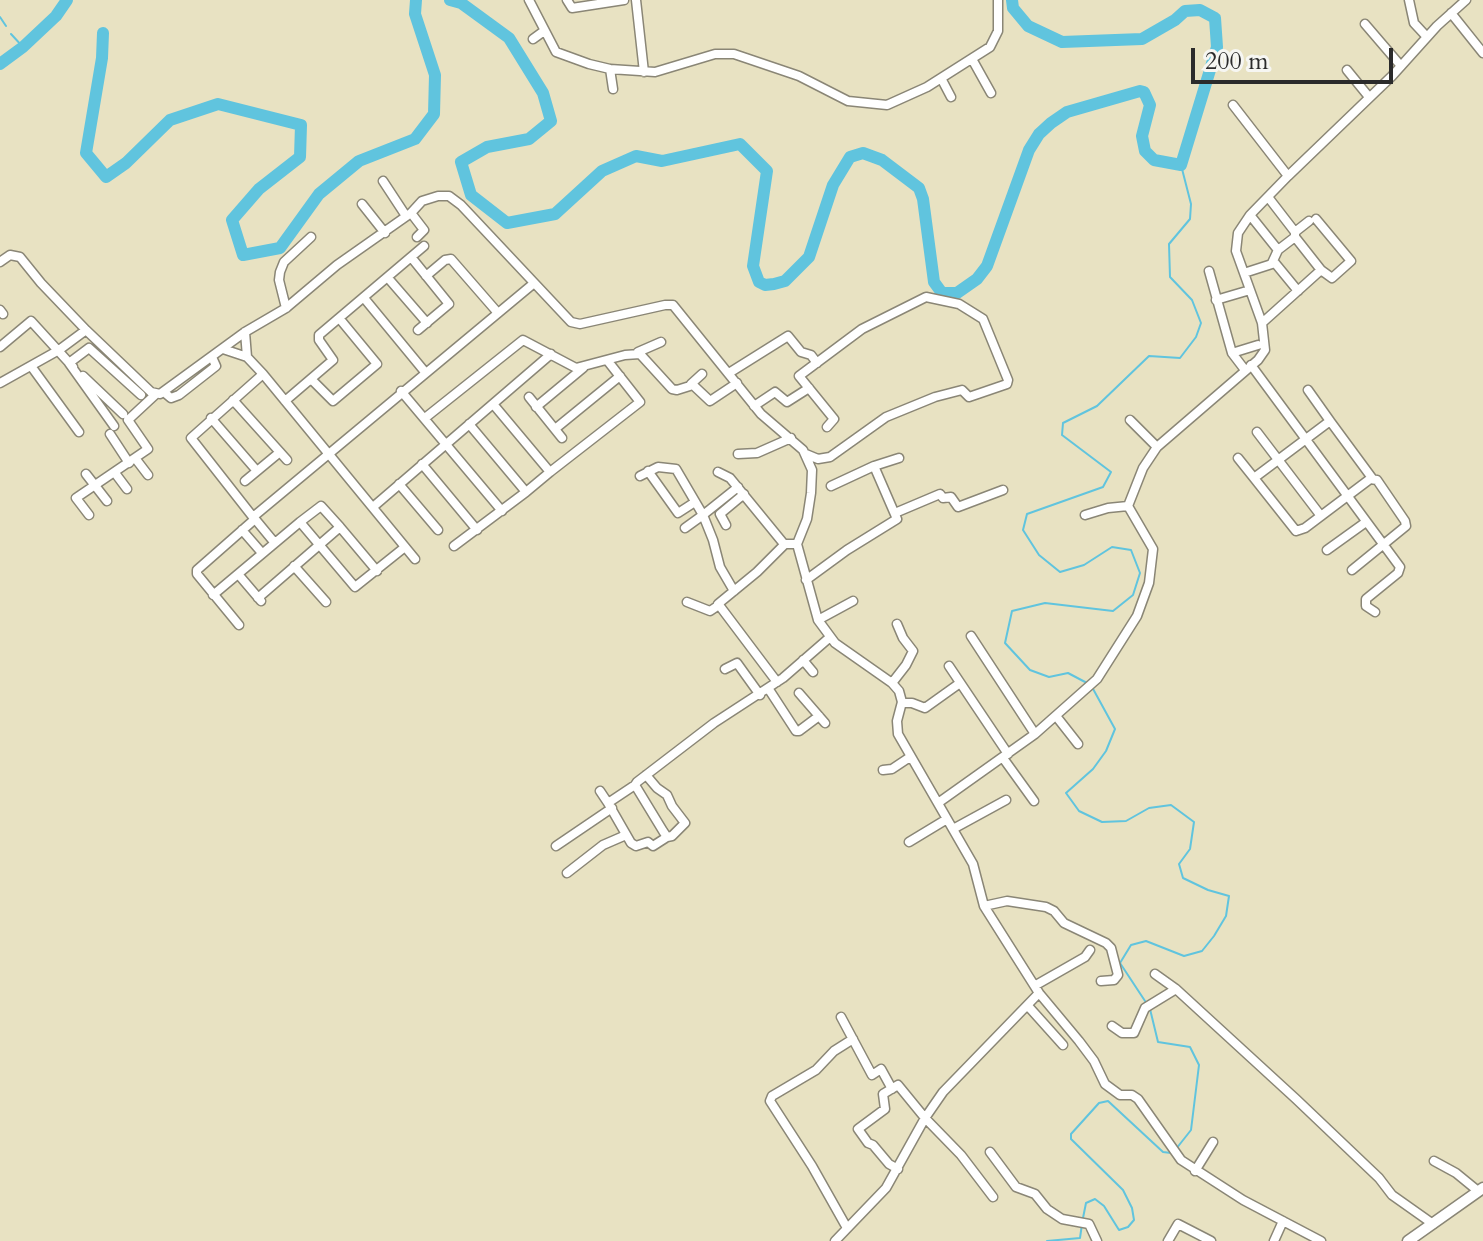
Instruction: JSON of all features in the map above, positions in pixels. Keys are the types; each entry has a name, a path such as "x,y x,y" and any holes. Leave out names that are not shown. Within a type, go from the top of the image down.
{"main road":[{"path":"1408,1241 1480,1189"}],"street":[{"path":"529,0 556,52 610,69 644,72 669,69 715,54 734,54 799,76 848,101 887,105 907,98 990,47 998,31 998,0"},
{"path":"567,0 572,8 624,0"},
{"path":"636,0 644,72"},
{"path":"1409,0 1414,23 1427,37"},
{"path":"938,803 1035,734 1097,679 1137,616 1152,567 1151,543 1131,516 1128,506 1143,468 1157,447 1265,350 1262,323 1236,251 1236,238 1250,215 1466,0"},
{"path":"1451,13 1483,53"},
{"path":"1365,24 1401,66"},
{"path":"533,39 544,31"},
{"path":"972,59 991,93"},
{"path":"610,69 613,89"},
{"path":"1347,70 1369,97"},
{"path":"941,78 951,97"},
{"path":"1233,105 1288,176"},
{"path":"383,181 424,230 417,237"},
{"path":"89,515 76,498 148,449 128,420 245,332 286,308 337,265 409,215 422,201 445,195 453,198 566,319 575,324 673,305 754,406 806,454 816,459 825,459 886,417 911,405 962,390 969,397 1004,386 1008,381 981,316 959,304 926,297 875,320 799,376 834,419 827,427"},
{"path":"1268,197 1295,234 1321,270 1332,278 1351,261 1313,220 1295,234 1278,250 1272,263"},
{"path":"362,204 385,233"},
{"path":"1250,215 1278,250"},
{"path":"286,308 280,272 284,262 311,237"},
{"path":"285,401 333,360 318,338 424,246"},
{"path":"426,276 460,250"},
{"path":"0,262 10,255 20,257 41,283 135,378 161,394"},
{"path":"411,257 449,304 418,330"},
{"path":"451,259 498,313"},
{"path":"1244,273 1277,264 1298,291"},
{"path":"1262,323 1321,270"},
{"path":"1209,271 1232,353 1248,368 1400,569 1366,599 1366,606 1375,612"},
{"path":"388,278 427,323"},
{"path":"239,625 196,571 401,391 533,284"},
{"path":"1216,300 1250,290"},
{"path":"364,298 425,372"},
{"path":"311,379 333,401 377,364 339,318"},
{"path":"0,347 31,321 69,363 132,460 148,475"},
{"path":"0,383 59,350 86,330"},
{"path":"245,332 247,357"},
{"path":"729,373 788,336 801,352 811,355 817,363"},
{"path":"425,418 523,340 569,366 584,367 637,353 661,342"},
{"path":"1232,353 1258,345"},
{"path":"69,363 89,348 141,395"},
{"path":"223,349 247,357 263,374 415,559"},
{"path":"637,353 672,389 691,384 702,374"},
{"path":"373,507 551,354"},
{"path":"454,546 640,402 607,360"},
{"path":"69,363 123,414"},
{"path":"31,366 79,432"},
{"path":"536,407 584,367"},
{"path":"263,374 211,418 191,440 274,542"},
{"path":"555,429 620,376"},
{"path":"691,384 707,400 713,401 737,383"},
{"path":"754,406 775,392 787,402 809,388"},
{"path":"1308,390 1406,523 1403,530 1352,570"},
{"path":"401,391 502,511"},
{"path":"529,397 562,438"},
{"path":"233,400 283,456 245,481"},
{"path":"493,404 550,472"},
{"path":"211,418 257,471"},
{"path":"1130,420 1157,447"},
{"path":"1254,478 1330,421"},
{"path":"469,424 526,492"},
{"path":"1257,432 1321,516"},
{"path":"738,454 757,453 791,438"},
{"path":"806,454 812,470 810,510 797,544 818,620 829,638 892,683 902,701 896,728 973,864 984,906 1037,989 1094,1061 1105,1084 1120,1095 1132,1095 1138,1099 1174,1149 1195,1171 1321,1241"},
{"path":"831,486 899,458"},
{"path":"1238,458 1296,531 1305,528 1372,478"},
{"path":"422,464 477,530"},
{"path":"806,580 897,519 874,466"},
{"path":"695,502 678,513 644,473 658,467 676,469 703,515 720,567 734,591"},
{"path":"718,472 726,475 741,491 785,544"},
{"path":"115,473 127,489"},
{"path":"86,474 107,501"},
{"path":"399,484 438,530"},
{"path":"895,513 940,494 943,498 951,497 958,507 1003,490"},
{"path":"685,528 741,491"},
{"path":"726,525 720,514 741,491"},
{"path":"213,595 321,506 377,571"},
{"path":"1085,515 1128,506"},
{"path":"300,522 354,587 358,587 405,547"},
{"path":"1327,550 1366,522"},
{"path":"238,574 260,599 340,527"},
{"path":"242,530 262,553"},
{"path":"687,602 710,611 785,544 797,544"},
{"path":"294,566 326,602"},
{"path":"818,620 853,601"},
{"path":"718,604 777,682"},
{"path":"892,683 913,651 897,624"},
{"path":"971,636 1035,734"},
{"path":"556,846 714,723 764,692 829,638"},
{"path":"803,660 813,672"},
{"path":"725,669 737,663 796,731 822,719 799,693"},
{"path":"949,666 1034,801"},
{"path":"902,701 925,708 960,683"},
{"path":"1056,716 1078,744"},
{"path":"883,770 892,769 910,757"},
{"path":"600,791 634,846 648,842 653,846 672,836 685,823 666,793 646,775"},
{"path":"635,785 667,837"},
{"path":"953,829 1006,800"},
{"path":"909,842 947,819"},
{"path":"567,873 603,845 626,835"},
{"path":"984,906 1007,901 1046,907 1064,923 1106,943 1111,948 1118,975 1114,980 1101,981"},
{"path":"835,1241 886,1188 925,1118 951,1083 1028,1006 1037,989 1085,957 1090,950"},
{"path":"1155,974 1176,989 1307,1109 1379,1178 1392,1195 1433,1224"},
{"path":"1112,1026 1122,1033 1134,1033 1148,1005 1176,989"},
{"path":"1028,1006 1063,1045"},
{"path":"841,1017 872,1075 881,1069 892,1089"},
{"path":"847,1228 770,1099 816,1070 834,1051 853,1039"},
{"path":"898,1169 889,1164 858,1129 885,1109 883,1094 900,1086 993,1197"},
{"path":"1195,1171 1213,1142"},
{"path":"990,1152 1016,1187 1035,1194 1047,1209 1062,1219 1092,1228 1097,1241"},
{"path":"1434,1161 1480,1189"},
{"path":"1274,1241 1283,1221"},
{"path":"1168,1241 1177,1224 1211,1241"}],"waterway":[{"path":"0,64 56,16 67,0"},
{"path":"103,33 102,58 86,153 106,177 126,163 170,120 218,104 301,125 300,157 259,189 232,220 243,255 280,248 319,194 359,161 415,139 434,114 435,75 415,14 416,0"},
{"path":"450,0 461,3 509,38 543,93 551,121 529,139 487,147 461,162 471,195 507,223 555,214 602,171 636,156 662,161 740,144 767,171 753,266 759,282 774,284 785,281 809,257 833,185 850,157 863,153 882,160 919,188 934,282 942,293 957,293 977,279 987,266 1029,150 1039,134 1067,112 1144,92 1150,105 1142,136 1145,151 1154,160 1181,165 1217,47 1215,18 1200,10 1185,11 1142,39 1062,42 1028,26 1013,8 1012,0"},
{"path":"0,17 6,26"},
{"path":"11,34 23,47"},
{"path":"1087,683 1068,673 1049,677 1030,670 1005,643 1012,611 1045,603 1113,611 1133,595 1140,573 1131,550 1112,547 1084,565 1060,572 1039,555 1023,530 1027,514 1103,487 1111,472 1062,435 1063,423 1097,406 1149,356 1180,358 1196,337 1201,323 1192,300 1170,277 1169,244 1190,219 1191,204 1181,165"},
{"path":"1092,687 1115,729 1106,751 1093,769 1066,793 1079,811 1102,822 1126,821 1149,808 1171,805 1194,822 1190,849 1179,864 1183,878 1229,896 1226,916 1202,951 1184,956 1146,941 1131,945 1120,963 1147,1004"},
{"path":"1150,1009 1158,1042 1190,1047 1199,1065 1191,1130 1176,1149"},
{"path":"1083,1218 1086,1203 1095,1199 1104,1206 1119,1230 1128,1227 1134,1220 1123,1190 1071,1139 1071,1134 1099,1103 1108,1101 1163,1152 1171,1153"},
{"path":"1047,1241 1080,1238 1082,1224"}]}
